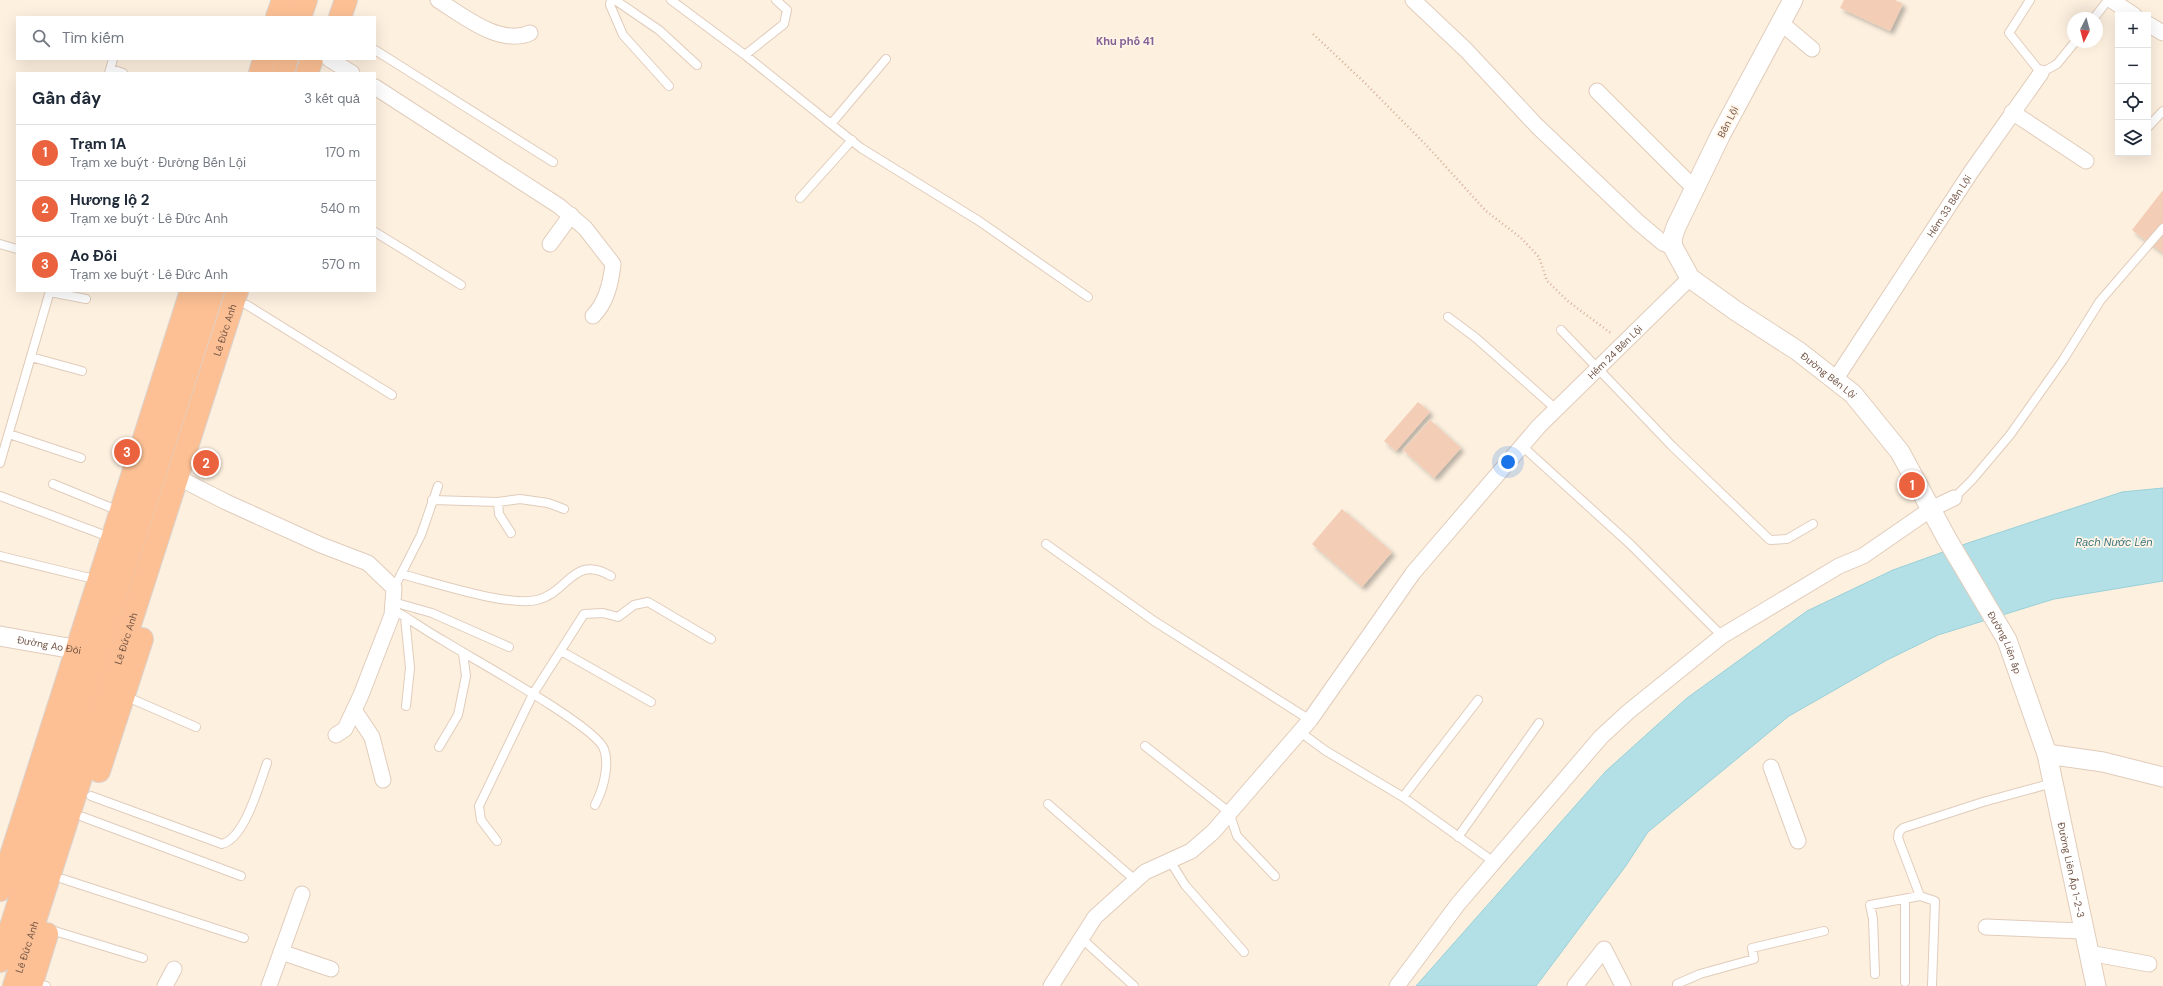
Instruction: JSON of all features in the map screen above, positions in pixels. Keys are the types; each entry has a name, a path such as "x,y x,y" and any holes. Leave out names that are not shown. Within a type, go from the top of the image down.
{"highway":[{"path":"277,16 283,0"},
{"path":"300,16 306,0"},
{"path":"325,16 331,0"},
{"path":"340,16 346,0"},
{"path":"260,72 264,60"},
{"path":"283,72 287,60"},
{"path":"307,72 312,60"},
{"path":"322,72 328,60"},
{"path":"0,890 112,538 122,512 191,292"},
{"path":"0,961 213,292"},
{"name":"Lê Đức Anh","path":"31,985 184,480 246,296"},
{"name":"Lê Đức Anh","path":"31,985 83,817 124,695 184,480"}],"street":[{"path":"438,0 468,19 495,32 520,38 530,34"},
{"path":"1414,0 1466,50 1537,126 1638,222 1663,243 1673,247"},
{"name":"Bến Lội","path":"1673,247 1672,239 1676,227 1721,134 1793,0"},
{"path":"2109,0 2129,12"},
{"path":"1780,22 1812,49"},
{"path":"330,60 350,72"},
{"name":"Hẻm 33 Bến Lội","path":"1835,380 1915,255 2012,112 2041,73"},
{"path":"376,89 570,215 585,228 613,264 610,283 599,310 593,316"},
{"path":"1597,91 1695,189"},
{"path":"2012,112 2086,161"},
{"path":"550,244 570,215"},
{"name":"Đường Bến Lội","path":"1673,247 1690,278 1736,311 1798,351 1853,394 1900,452 1947,539"},
{"name":"Hẻm 24 Bến Lội","path":"1051,986 1094,917 1145,872 1191,851 1213,832 1310,720 1413,573 1539,426 1690,278"},
{"path":"184,480 226,502 321,545 368,563 393,600 392,615 346,729 336,735"},
{"path":"1397,986 1458,904 1601,737 1628,712 1722,636 1838,566 1863,556 1931,509 1954,498"},
{"name":"Đường Liên ấp","path":"1947,539 2007,640 2047,754"},
{"name":"Đường Ao Đôi","path":"0,636 98,654"},
{"path":"354,710 372,737 383,780"},
{"path":"2047,754 2103,762 2163,778"},
{"name":"Đường Liên Ấp 1-2-3","path":"2047,754 2082,931 2096,986"},
{"path":"1771,767 1798,841"},
{"path":"269,986 302,894"},
{"path":"1986,927 2082,931"},
{"path":"1575,986 1604,949 1623,986"},
{"path":"281,952 331,970"},
{"path":"2089,954 2149,964"},
{"path":"166,986 174,969"}],"lane":[{"path":"611,0 610,5 623,35 669,86"},
{"path":"615,0 658,30 697,65"},
{"path":"671,0 745,55 852,140 979,222 1088,297"},
{"path":"745,55 784,24 787,10 776,0"},
{"path":"2030,0 2009,34 2041,73"},
{"path":"2099,12 2109,0"},
{"name":"Hẻm 33 Bến Lội","path":"2041,73 2057,64 2070,48"},
{"path":"376,51 553,162"},
{"path":"831,124 886,59"},
{"path":"110,71 113,60"},
{"path":"2151,124 2163,111"},
{"path":"800,198 852,140"},
{"path":"1954,498 1972,480 2010,435 2064,360 2100,301 2163,228"},
{"path":"376,233 461,286"},
{"path":"0,244 16,249"},
{"path":"0,463 50,292 86,299"},
{"path":"246,296 392,395"},
{"path":"1448,317 1476,338 1556,409"},
{"path":"1561,330 1672,446 1770,540 1788,539 1813,524"},
{"path":"31,357 82,370"},
{"path":"9,434 81,458"},
{"path":"1522,446 1630,544 1722,636"},
{"path":"53,484 122,512"},
{"path":"393,600 401,574 421,535 438,486"},
{"path":"0,496 112,538"},
{"path":"432,500 498,502 520,499 548,503 564,509"},
{"path":"498,502 499,514 511,533"},
{"path":"1046,544 1154,621 1310,720"},
{"path":"0,556 99,580"},
{"path":"401,574 476,593 516,600 535,600 553,594 571,577 584,569 601,570 611,576"},
{"path":"393,600 405,617 533,694 592,734 604,749 606,772 601,793 596,805"},
{"path":"393,600 432,613 509,647"},
{"path":"497,841 481,820 479,806 533,694 584,614 603,613 618,617 634,605 648,602 710,639"},
{"path":"405,617 410,668 406,706"},
{"path":"561,651 651,702"},
{"path":"439,747 458,715 466,676 463,653"},
{"path":"124,695 196,727"},
{"path":"1403,798 1478,700"},
{"path":"1458,837 1539,723"},
{"path":"1300,732 1326,751 1403,798 1494,862"},
{"path":"1145,746 1229,812 1237,836 1275,876"},
{"path":"91,796 222,844 229,842 236,836 252,804 267,763"},
{"path":"1920,896 1898,838 1899,832 1903,828 1983,802 2053,783"},
{"path":"1048,804 1136,880"},
{"path":"83,817 241,876"},
{"path":"1170,861 1185,885 1244,952"},
{"path":"64,879 244,938"},
{"path":"1875,974 1873,919 1870,905 1920,896 1935,901 1932,985"},
{"path":"1905,982 1906,899"},
{"path":"48,929 143,958"},
{"path":"1678,986 1677,984 1700,974 1754,958 1752,948 1824,931"},
{"path":"1081,938 1134,986"}],"path":[{"path":"1313,34 1395,113 1486,211 1521,238 1539,257 1547,281 1558,292 1624,343"}],"water":[{"name":"Rạch Nước Lên","path":"2163,488 2163,581 2054,599 1938,635 1887,660 1789,716 1648,832 1625,867 1536,986 1416,986 1606,771 1687,698 1807,611 1893,570 1971,542 2122,492"}],"building":[{"path":"1844,0 1895,0 1903,4 1890,31 1840,8"},
{"path":"2163,190 2163,253 2132,230"},
{"path":"1418,402 1430,412 1396,451 1384,441"},
{"path":"1430,420 1461,448 1434,478 1403,450"},
{"path":"1342,509 1392,552 1362,587 1312,544"}],"place":[{"name":"Ao Đôi","path":"127,452"},
{"name":"Hương lộ 2","path":"206,463"},
{"name":"Trạm 1A","path":"1912,485"}],"district":[{"name":"Khu phố 41","path":"1125,41"}]}
